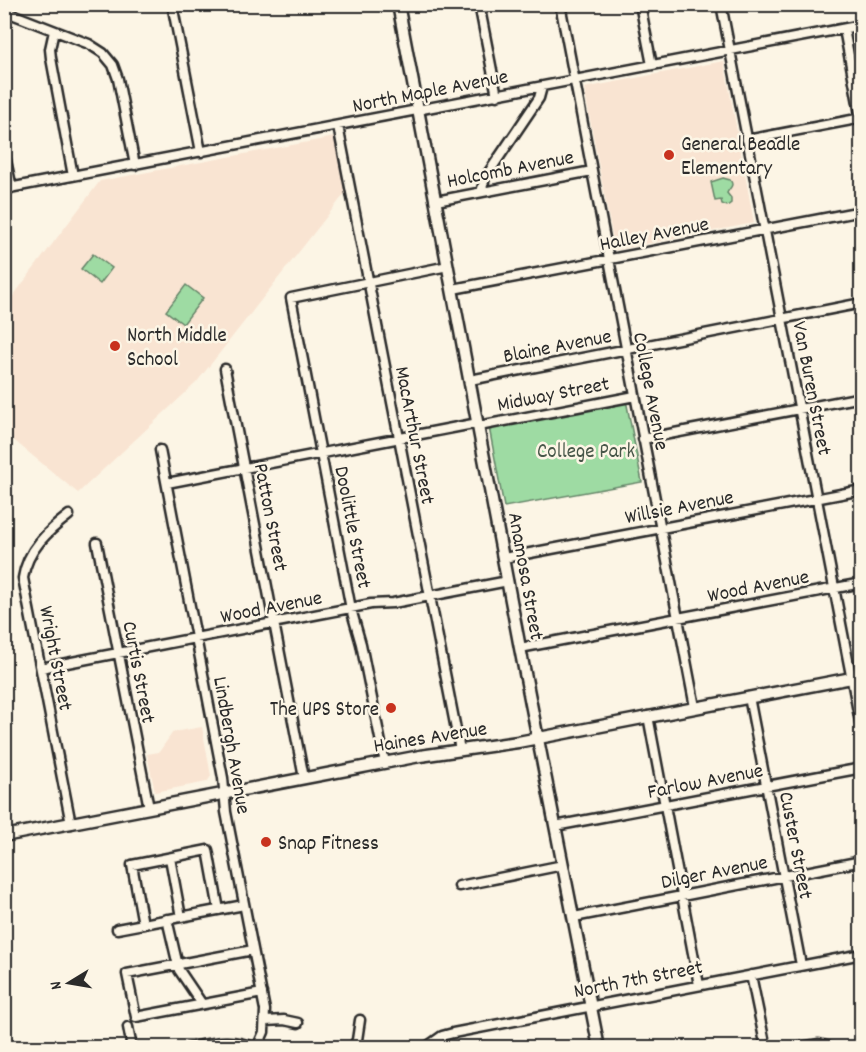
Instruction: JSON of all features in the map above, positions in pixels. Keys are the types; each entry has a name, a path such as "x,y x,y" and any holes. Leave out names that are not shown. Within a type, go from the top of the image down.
{"main road":[{"name":"Anamosa Street","path":"398,4 520,648 599,1047"},
{"name":"Haines Avenue","path":"4,836 304,778 538,738 856,677"}],"street":[{"path":"172,4 201,152"},
{"path":"479,4 496,96"},
{"name":"College Avenue","path":"560,4 695,707"},
{"path":"640,4 652,65"},
{"name":"Van Buren Street","path":"721,4 833,588 856,677 861,732"},
{"path":"4,11 89,44 103,53 113,65 118,79 135,165"},
{"name":"North Maple Avenue","path":"8,189 861,25"},
{"path":"747,140 861,120 844,29"},
{"path":"54,31 50,49 51,58 73,176"},
{"path":"481,192 485,178 538,99 543,87"},
{"name":"MacArthur Street","path":"338,126 460,750"},
{"path":"4,151 8,189"},
{"name":"Holcomb Avenue","path":"436,201 592,171"},
{"name":"Halley Avenue","path":"453,289 861,211"},
{"path":"369,282 448,266"},
{"name":"Doolittle Street","path":"369,282 291,297 351,609 361,644 385,763"},
{"name":"Blaine Avenue","path":"470,380 861,303"},
{"name":"Patton Street","path":"225,369 304,778"},
{"name":"Midway Street","path":"167,483 399,437 635,396"},
{"path":"643,439 861,397"},
{"name":"Lindbergh Avenue","path":"160,450 225,794 226,812 262,993 266,1021 264,1032 256,1047"},
{"name":"Willsie Avenue","path":"504,558 861,490"},
{"name":"Wright Street","path":"69,514 38,543 24,571 24,587 71,824"},
{"name":"Curtis Street","path":"97,543 149,808"},
{"name":"Wood Avenue","path":"41,668 508,581"},
{"name":"Wood Avenue","path":"520,648 861,583"},
{"name":"Custer Street","path":"749,697 801,965"},
{"path":"648,716 699,985"},
{"name":"Farlow Avenue","path":"555,826 861,768"},
{"path":"143,924 132,865 208,850 219,910"},
{"path":"170,858 181,917"},
{"name":"Dilger Avenue","path":"574,916 861,861"},
{"path":"459,886 563,865"},
{"path":"117,929 244,905"},
{"path":"167,919 177,965 185,981 202,1004"},
{"path":"253,950 128,974 136,1017 262,993"},
{"name":"North 7th Street","path":"425,1047 442,1036 453,1033 861,954"},
{"path":"751,975 765,1047"},
{"path":"266,1021 284,1020 298,1023"},
{"path":"353,1047 357,1040 360,1020"},
{"path":"128,1027 132,1047"},
{"path":"187,1047 234,1041 256,1047"},
{"path":"795,1047 819,1044 832,1047"}],"shaded area":[{"name":"General Beadle Elementary","path":"724,61 754,223 615,250 584,88"},
{"name":"North Middle School","path":"335,137 346,192 196,383 78,493 5,433 4,308 100,181"},
{"path":"202,727 211,776 207,782 155,792 147,754 159,752 173,732"}],"green space":[{"path":"723,178 730,180 732,184 727,193 731,198 731,203 727,206 722,204 721,200 715,201 711,182"},
{"path":"93,254 112,268 100,284 81,269"},
{"path":"186,285 203,298 183,324 166,311"},
{"name":"College Park","path":"626,400 642,482 504,507 489,427"}],"place":[{"name":"General Beadle Elementary","path":"669,155"},
{"name":"North Middle School","path":"115,346"},
{"name":"The UPS Store","path":"391,708"},
{"name":"Snap Fitness","path":"266,842"}]}
